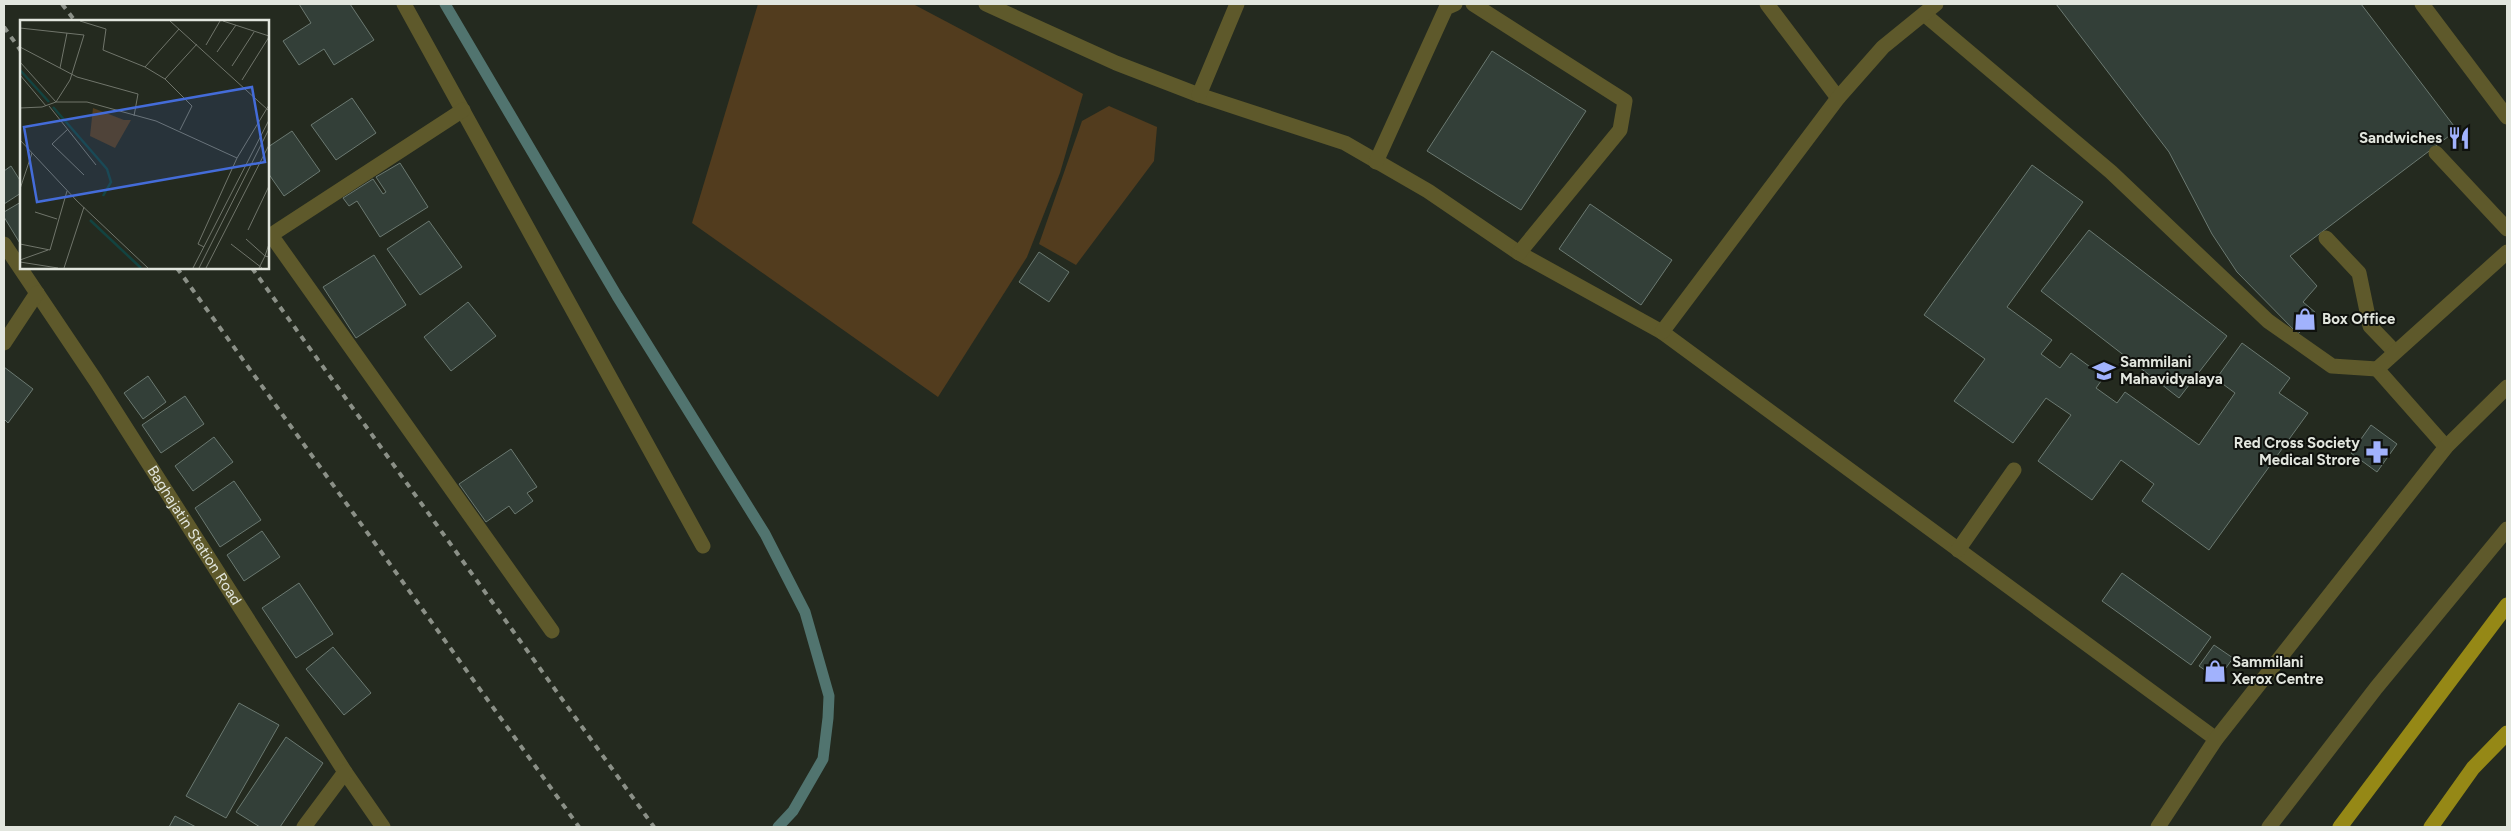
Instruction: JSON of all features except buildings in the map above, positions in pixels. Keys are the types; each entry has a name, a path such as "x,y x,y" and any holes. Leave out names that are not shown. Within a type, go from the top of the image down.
{"main road":[{"path":"2340,827 2503,609"},
{"path":"2431,827 2472,768 2507,733"}],"street":[{"path":"404,4 703,546"},
{"path":"986,4 1116,63 1199,95 1345,144 1428,191 1519,253 1662,332 2216,739"},
{"path":"1199,95 1237,4"},
{"path":"1376,162 1446,8 1455,4"},
{"path":"1473,4 1625,101 1620,130 1519,253"},
{"path":"1767,4 1838,98"},
{"path":"1662,332 1838,98 1883,47 1936,4"},
{"path":"2422,4 2507,116"},
{"path":"1924,14 2111,172 2268,321 2332,366 2377,368 2507,252"},
{"path":"463,110 271,235 552,631"},
{"path":"2436,153 2507,229"},
{"path":"2326,238 2358,273 2370,326 2395,352"},
{"name":"Baghajatin Station Road","path":"4,244 20,268"},
{"name":"Baghajatin Station Road","path":"21,269 96,382 345,772 383,827"},
{"path":"4,343 37,293"},
{"path":"2377,368 2446,447"},
{"path":"2158,827 2216,739 2446,447 2507,387"},
{"path":"1958,550 2014,470"},
{"path":"2269,827 2376,688 2507,529"},
{"path":"304,827 345,772"}],"shaded area":[{"path":"758,4 913,4 1083,94 1060,173 1027,257 938,397 692,223"},
{"path":"1109,106 1157,127 1154,161 1076,265 1039,244 1082,121"}],"waterway":[{"path":"445,4 617,296 765,534 805,612 829,696 823,759 793,811 778,827"}],"railway":[{"path":"62,4 74,20"},
{"path":"4,27 20,50"},
{"path":"178,269 579,827"},
{"path":"253,269 654,827"}],"place":[{"name":"Sandwiches","path":"2459,138"},
{"name":"Box Office","path":"2305,319"},
{"name":"Sammilani Mahavidyalaya","path":"2104,371"},
{"name":"Red Cross Society Medical Strore","path":"2377,452"},
{"name":"Sammilani Xerox Centre","path":"2215,671"}]}
